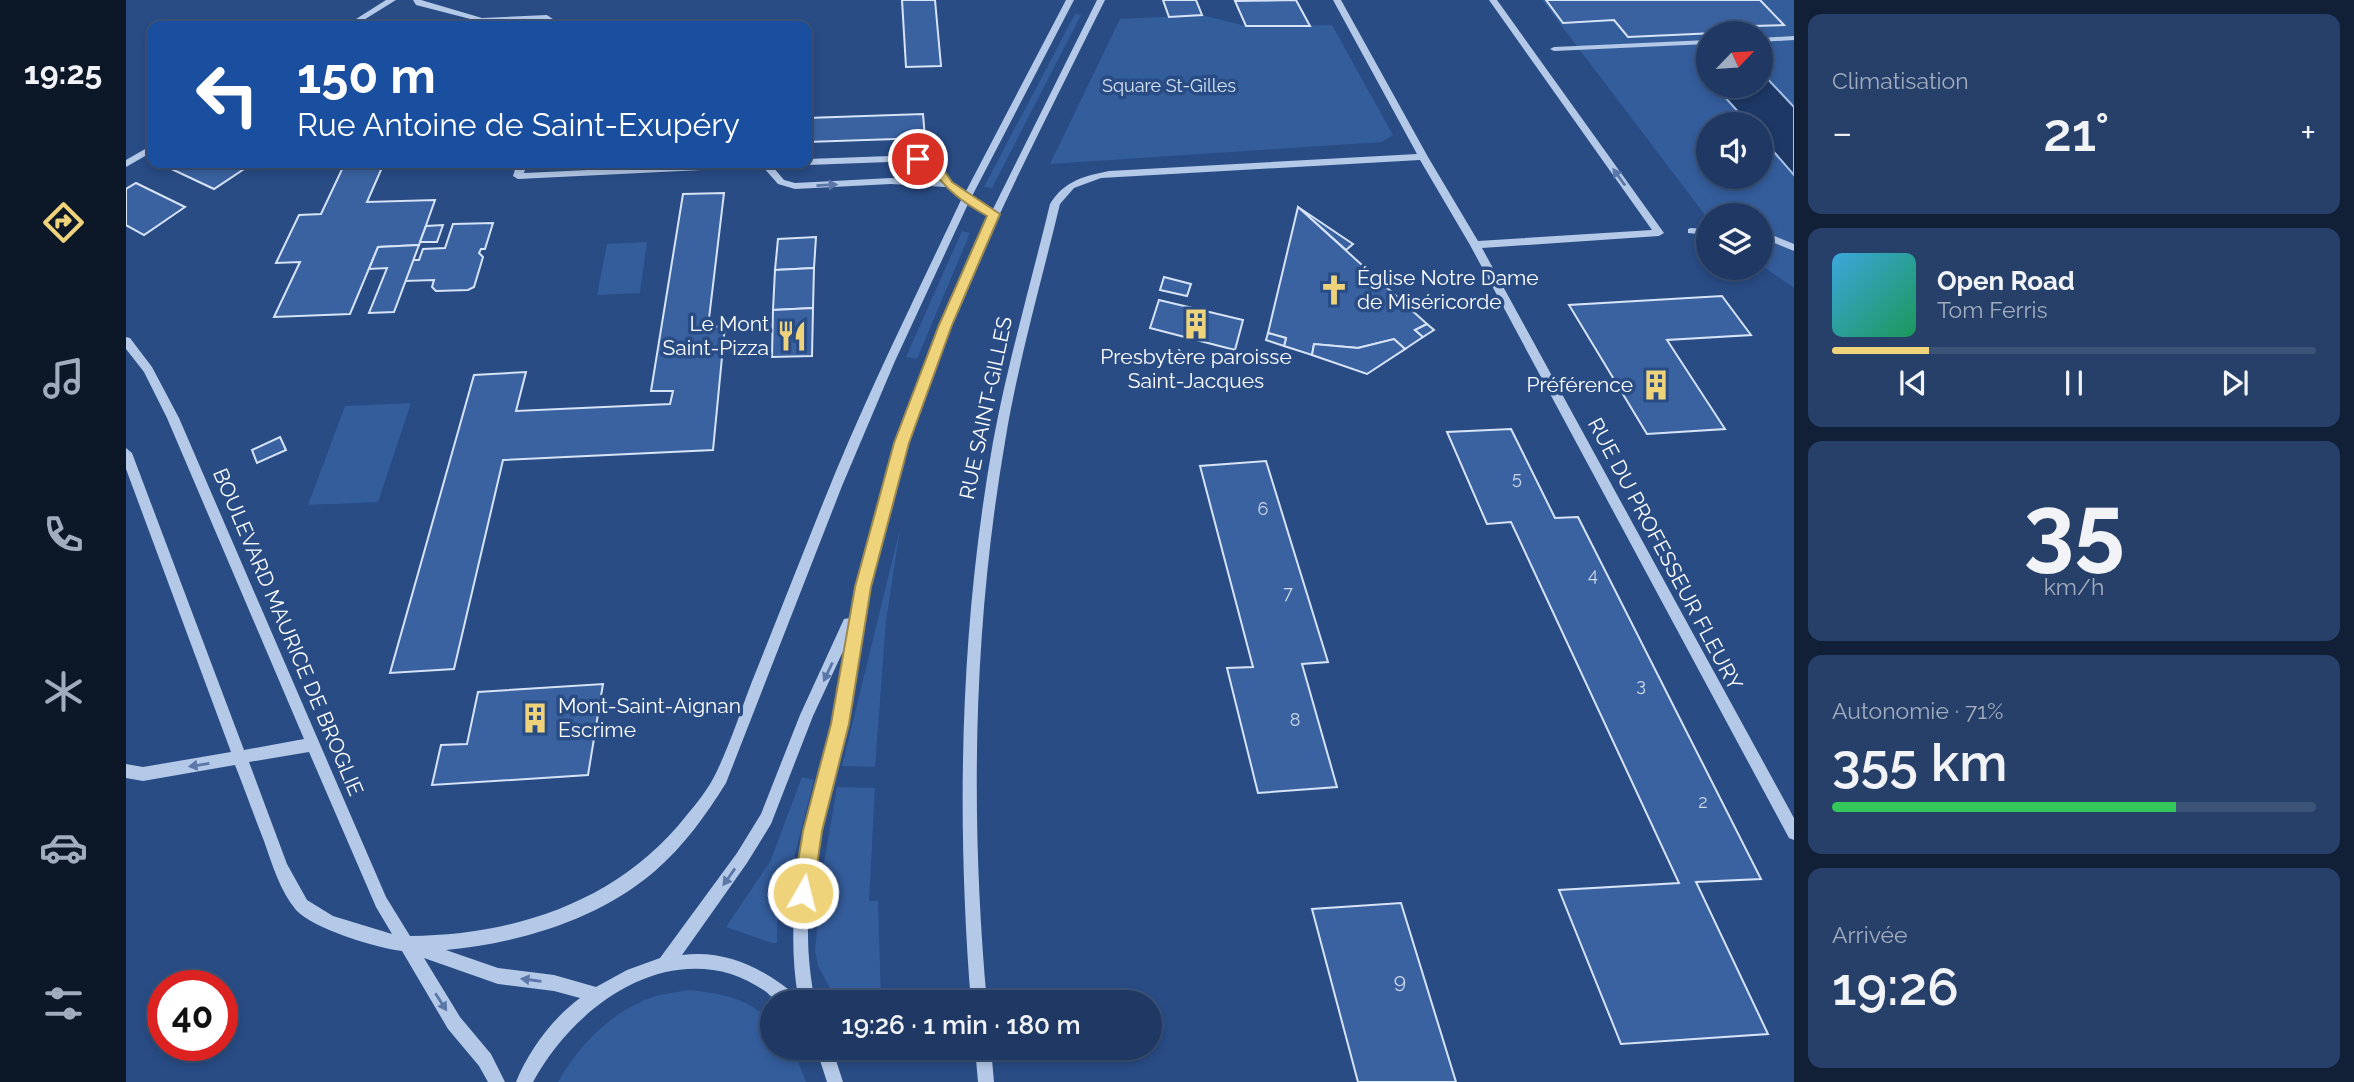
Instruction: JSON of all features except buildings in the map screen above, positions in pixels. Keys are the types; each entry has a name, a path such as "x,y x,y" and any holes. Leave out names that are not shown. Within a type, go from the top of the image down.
{"street":[{"path":"357,21 391,0"},
{"path":"417,0 419,3 482,20 547,17 552,21"},
{"path":"404,944 494,936 540,923 589,903 637,877 671,847 699,814 721,778 734,749 842,474 890,361 966,199 1070,0"},
{"path":"805,990 799,944 812,831 840,724 863,587 901,443 946,325 994,214 1101,0"},
{"name":"RUE DU PROFESSEUR FLEURY","path":"1337,0 1423,157 1475,245 1794,833"},
{"path":"1475,245 1659,233 1493,0"},
{"path":"1773,39 1794,38"},
{"path":"1555,49 1696,43"},
{"path":"126,164 147,151"},
{"name":"RUE SAINT-GILLES","path":"978,990 970,859 968,697 981,561 999,440 1055,204 1061,193 1087,178 1109,174 1423,157"},
{"path":"812,162 918,159 933,163 948,184 966,199 994,214"},
{"path":"520,168 518,176 718,168"},
{"path":"769,168 780,182 795,187 891,181 948,184"},
{"path":"1691,231 1696,231"},
{"path":"1773,239 1794,248"},
{"name":"BOULEVARD MAURICE DE BROGLIE","path":"126,341 139,357 173,418 375,889 404,944 454,1023 485,1060 497,1082"},
{"path":"126,364 139,357"},
{"path":"126,453 281,868 303,906 327,921 368,936 404,944 498,976 554,983 597,995"},
{"path":"665,965 743,858 766,819 807,715 845,636 863,587"},
{"path":"126,771 144,774 314,744"},
{"path":"524,1082 546,1045 570,1018 597,995 630,976 665,965 694,962 722,964 749,972 778,990"},
{"path":"828,1060 835,1082"},
{"path":"984,1060 986,1082"}],"green space":[{"path":"1542,0 1794,0 1794,288 1773,273 1773,203 1696,203"},
{"path":"1075,14 1081,15 992,188 984,187"},
{"name":"Square St-Gilles","path":"1202,15 1246,26 1332,25 1393,135 1382,142 1050,164 1120,19"},
{"path":"962,231 970,233 917,359 906,357"},
{"path":"647,242 640,293 597,295 607,244"},
{"path":"411,403 378,502 308,505 345,406"},
{"path":"900,529 886,621 875,767 842,766"},
{"path":"802,777 814,780 777,923 777,943 772,943 726,927 770,862"},
{"path":"837,787 875,788 869,901 878,901 881,990 831,990 818,966 815,951 824,863"},
{"path":"688,990 711,993 733,998 754,1008 760,1013 760,1060 798,1060 806,1082 558,1082 584,1045 606,1024 631,1007 661,995"}],"shaded area":[{"path":"1773,85 1794,107 1794,175 1773,151 1773,112 1738,112 1726,98 1773,98"}],"place":[{"name":"Église Notre Dame de Miséricorde","path":"1334,290"},
{"name":"Presbytère paroisse Saint-Jacques","path":"1196,324"},
{"name":"Le Mont Saint-Pizza","path":"792,336"},
{"name":"Préférence","path":"1656,385"},
{"name":"Mont-Saint-Aignan Escrime","path":"535,718"}],"route":[{"path":"803,893 812,831 840,724 852,639 863,587 901,443 946,325 994,214 966,199 948,184 940,168 918,159"}]}
